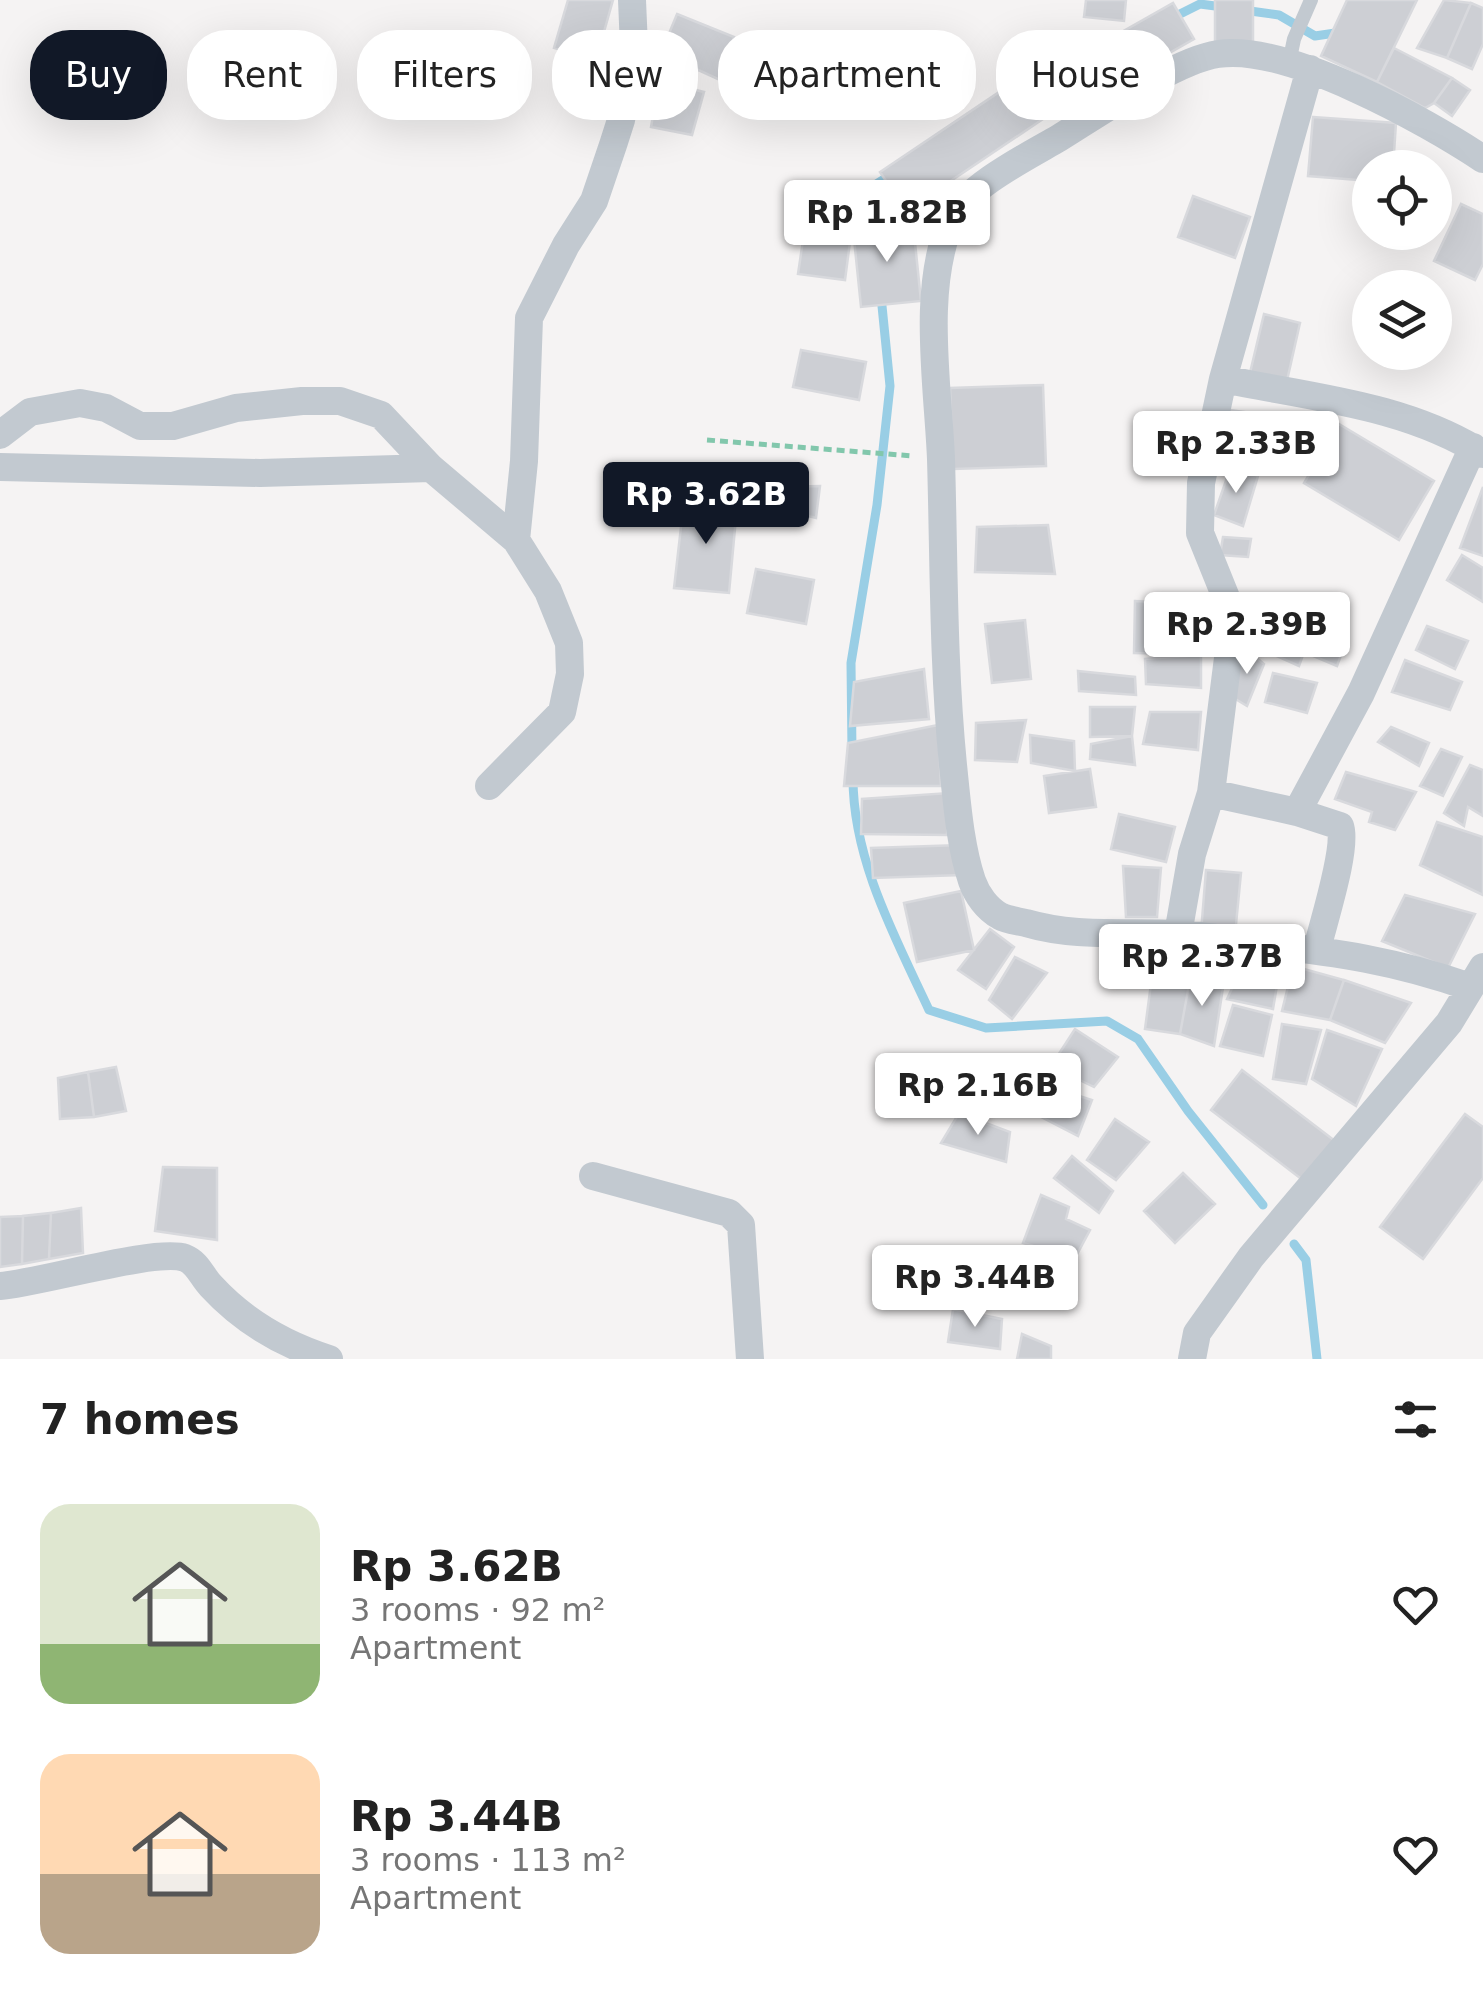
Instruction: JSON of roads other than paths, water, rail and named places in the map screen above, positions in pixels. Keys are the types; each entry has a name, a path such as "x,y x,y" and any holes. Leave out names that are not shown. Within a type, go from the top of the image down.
{"street":[{"path":"516,540 524,461 528,318 594,201 614,144 634,46 632,0"},
{"path":"1192,1359 1197,1332 1251,1257 1449,1023 1476,977 1317,948 1178,934 1091,934 1045,929 1000,916 981,900 972,880 955,785 947,706 941,459 934,358 942,243 954,212 1014,164 1169,73 1213,54 1298,57 1483,159"},
{"path":"1178,934 1192,854 1211,793 1230,642 1227,600 1200,533 1200,483 1298,57"},
{"path":"1223,379 1386,412 1434,426 1478,450 1361,693 1297,812"},
{"path":"0,436 30,412 80,403 106,408 140,426 174,426 236,408 302,401 340,401 381,415 431,468 516,540 548,591 569,644 570,674 562,712 490,786"},
{"path":"0,467 260,473 431,468"},
{"path":"1211,793 1340,826 1342,832 1317,948"},
{"path":"593,1176 729,1213 740,1226 750,1359"},
{"path":"0,1286 138,1260 184,1258 251,1322 302,1351 329,1359"}],"lane":[{"path":"1298,57 1308,5"}],"waterway":[{"path":"1172,18 1200,4 1223,7"},
{"path":"1243,10 1279,15 1315,36 1342,32"},
{"path":"875,236 870,188 892,174"},
{"path":"852,752 851,663 877,505 890,386 881,296"},
{"path":"853,778 855,809 868,868 929,1010 986,1028 1107,1021 1138,1039 1188,1111 1263,1205"},
{"path":"1294,1244 1306,1260 1317,1359"}]}
